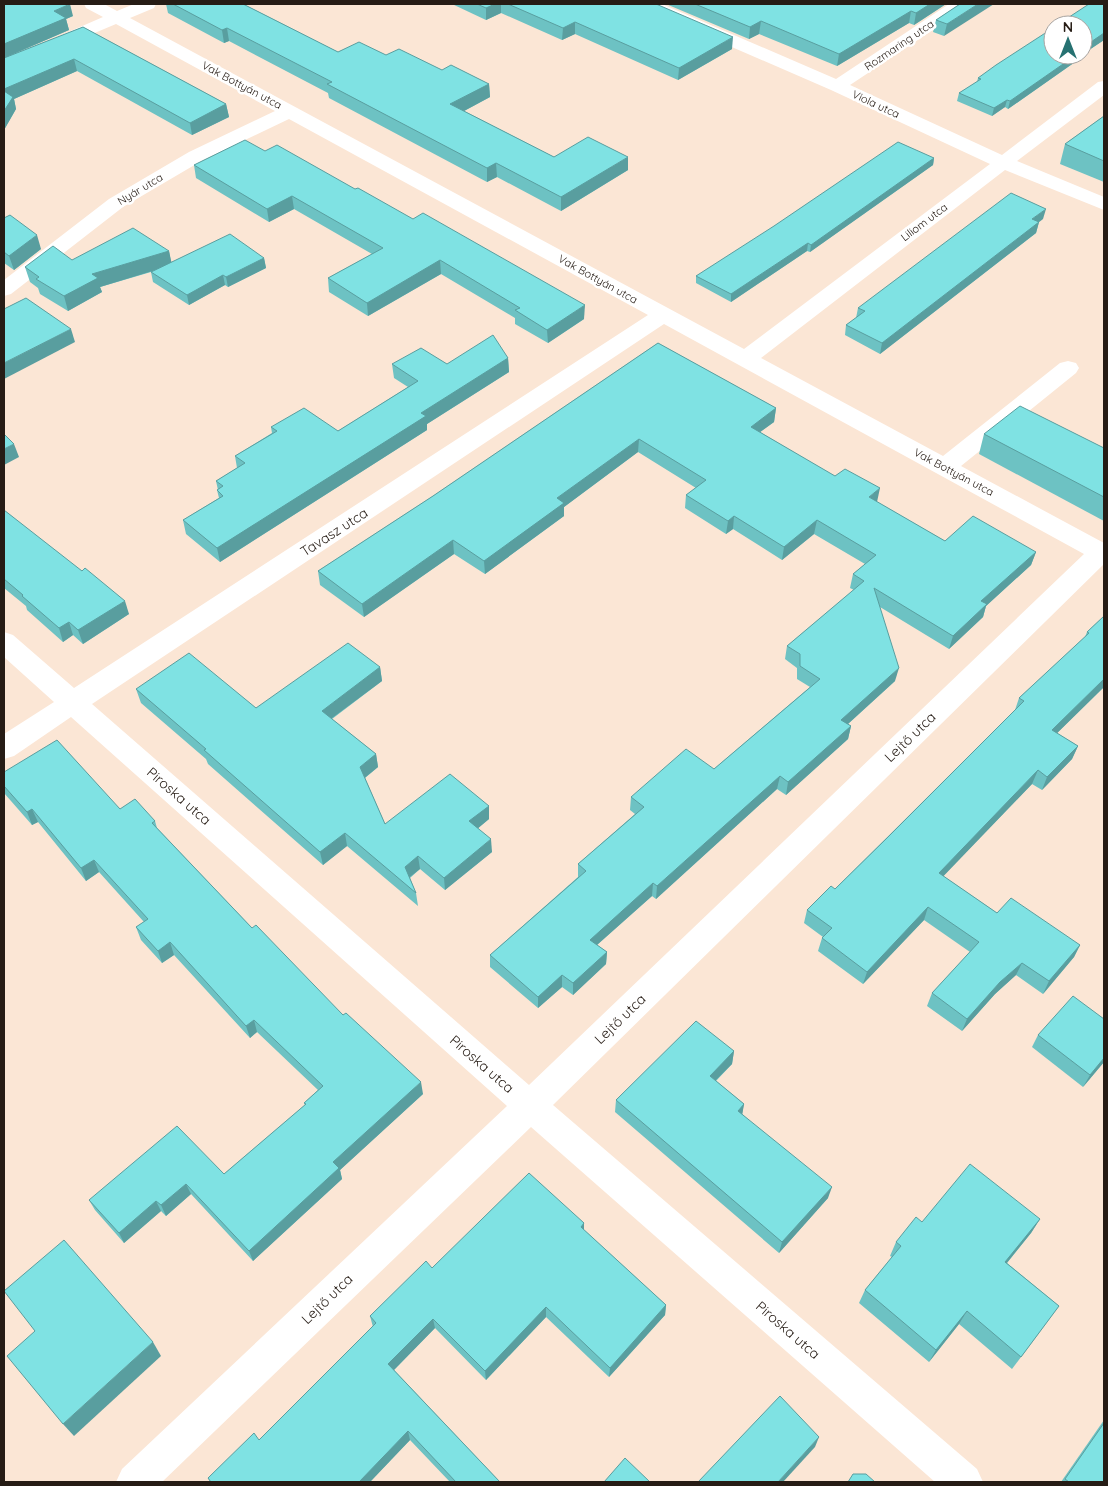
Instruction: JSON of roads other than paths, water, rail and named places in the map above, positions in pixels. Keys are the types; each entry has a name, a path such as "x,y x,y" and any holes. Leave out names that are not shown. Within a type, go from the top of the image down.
{"street":[{"name":"Vak Bottyán utca","path":"92,4 1103,553"},
{"path":"4,66 148,4"},
{"name":"Viola utca","path":"648,4 838,86 1002,162 1104,204"},
{"name":"Rozmaring utca","path":"838,86 960,4"},
{"name":"Liliom utca","path":"745,359 1104,86"},
{"name":"Nyár utca","path":"4,290 116,203 196,156 290,111"},
{"name":"Tavasz utca","path":"4,748 663,315"},
{"path":"944,467 1068,368"},
{"name":"Lejtő utca","path":"135,1482 530,1106 1103,553"},
{"name":"Piroska utca","path":"4,642 530,1106 964,1482"}]}
